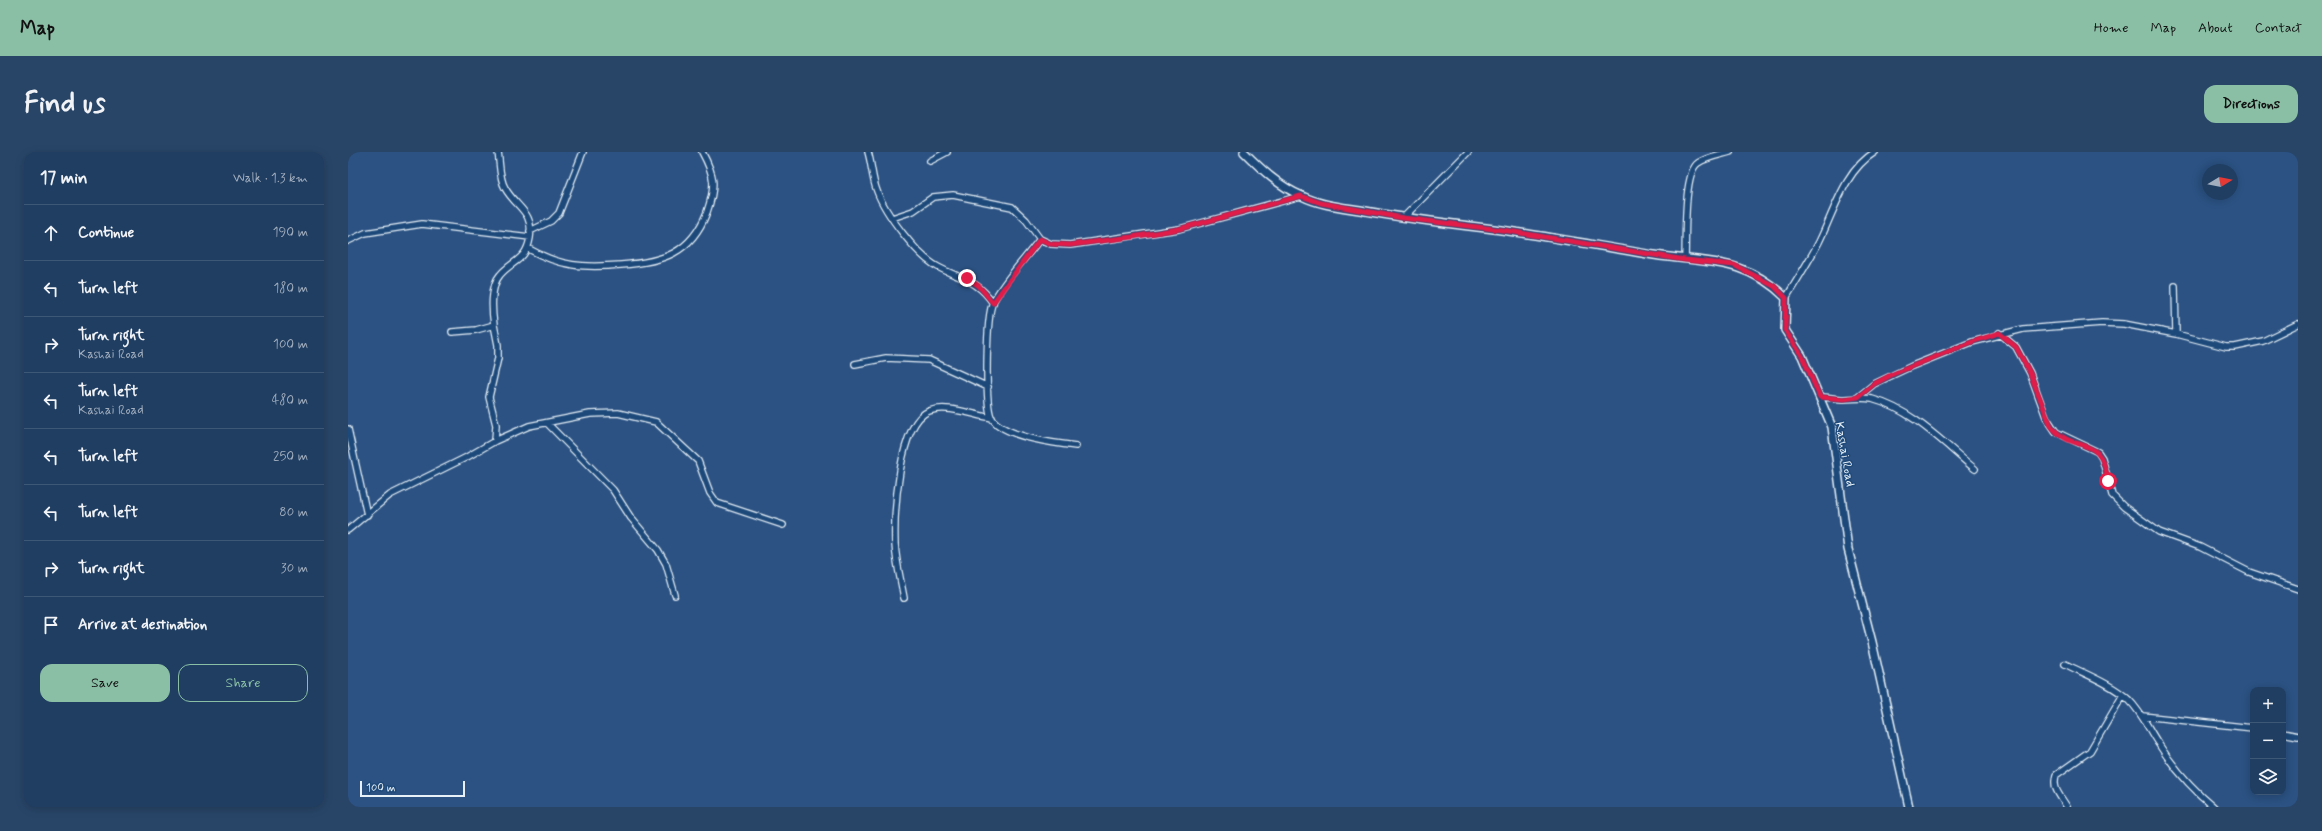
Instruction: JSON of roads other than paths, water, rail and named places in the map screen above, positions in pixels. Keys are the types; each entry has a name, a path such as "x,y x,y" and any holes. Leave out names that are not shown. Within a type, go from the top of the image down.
{"street":[{"path":"495,441 496,425 489,397 498,358 498,345 494,325 494,290 499,276 522,258 527,248 530,234 528,214 505,189 502,181 498,152"},
{"path":"348,241 365,233 422,224 530,234 551,221 560,213 583,152"},
{"path":"527,248 542,257 580,268 638,264 666,258 692,239 703,222 713,196 714,186 712,172 702,152"},
{"path":"868,152 876,190 884,208 922,256 936,266 967,278 979,286 993,303"},
{"path":"930,161 947,152"},
{"path":"1244,152 1260,168 1301,196 1321,203 1403,218 1502,230 1685,260 1734,265 1774,286 1786,298 1819,242 1849,178 1859,166 1875,152"},
{"path":"1403,218 1468,152"},
{"path":"1685,260 1688,188 1693,169 1697,163 1730,152"},
{"path":"892,218 913,211 933,198 953,195 1012,207 1026,220 1040,239 1051,244 1070,245 1179,229 1301,196"},
{"path":"1040,239 993,303 990,313 988,387 992,418 998,425 1012,431 1036,439 1076,446"},
{"path":"2175,286 2176,334"},
{"name":"Kashai Road","path":"1786,298 1785,330 1802,356 1832,427 1848,549 1872,642 1909,807"},
{"path":"1858,397 1874,384 1893,374 1972,342 1999,333 2023,329 2102,323 2124,324 2236,347 2272,338 2298,324"},
{"path":"452,332 476,330 494,325"},
{"path":"1999,333 2016,347 2030,373 2046,416 2056,432 2098,452 2106,472 2109,489 2124,507 2159,532 2200,547 2249,572 2298,589"},
{"path":"855,364 886,358 929,360 988,387"},
{"path":"1820,397 1844,399 1858,397 1879,402 1916,420 1975,469"},
{"path":"904,598 895,544 896,523 899,482 907,439 913,426 921,415 938,409 992,418"},
{"path":"348,530 367,516 390,495 467,457 516,430 590,414 618,413 656,422 698,461 710,493 717,503 783,525"},
{"path":"547,423 613,490 631,518 658,550 666,564 676,595"},
{"path":"348,429 367,516"},
{"path":"2065,664 2123,695 2143,716 2156,741 2190,786 2214,807"},
{"path":"2067,807 2056,790 2054,784 2056,775 2090,751 2123,695"},
{"path":"2143,716 2250,728"},
{"path":"2286,734 2298,736"}]}
